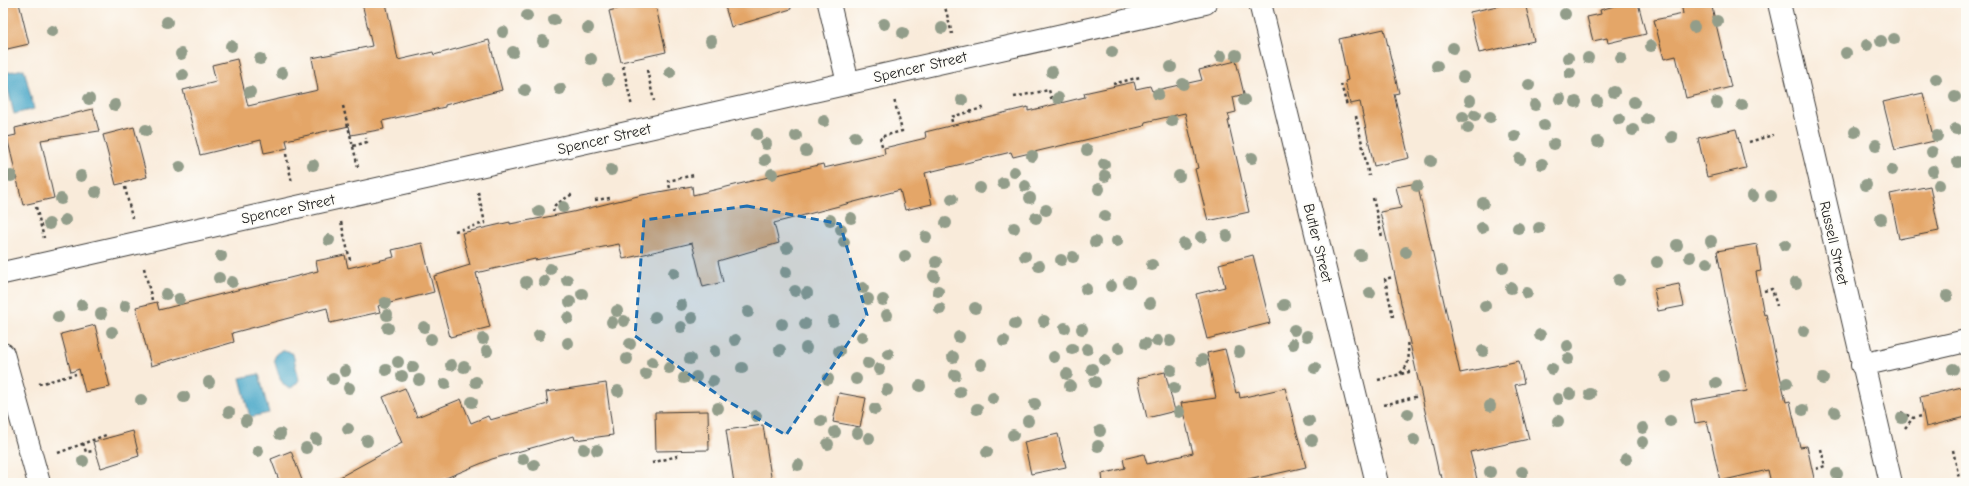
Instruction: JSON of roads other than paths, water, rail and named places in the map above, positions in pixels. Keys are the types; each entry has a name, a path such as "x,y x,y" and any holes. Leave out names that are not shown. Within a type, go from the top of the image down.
{"street":[{"path":"830,3 848,83"},
{"name":"Spencer Street","path":"3,273 1205,3"},
{"name":"Butler Street","path":"1260,3 1377,483"},
{"name":"Russell Street","path":"1779,3 1862,365 1891,483"},
{"path":"1862,365 1966,341"},
{"path":"3,354 39,483"}],"water":[{"path":"24,69 34,109 14,114 4,73"},
{"path":"288,351 293,354 299,380 294,386 289,388 282,382 274,359 277,353"},
{"path":"259,374 269,413 250,417 240,378"}]}
